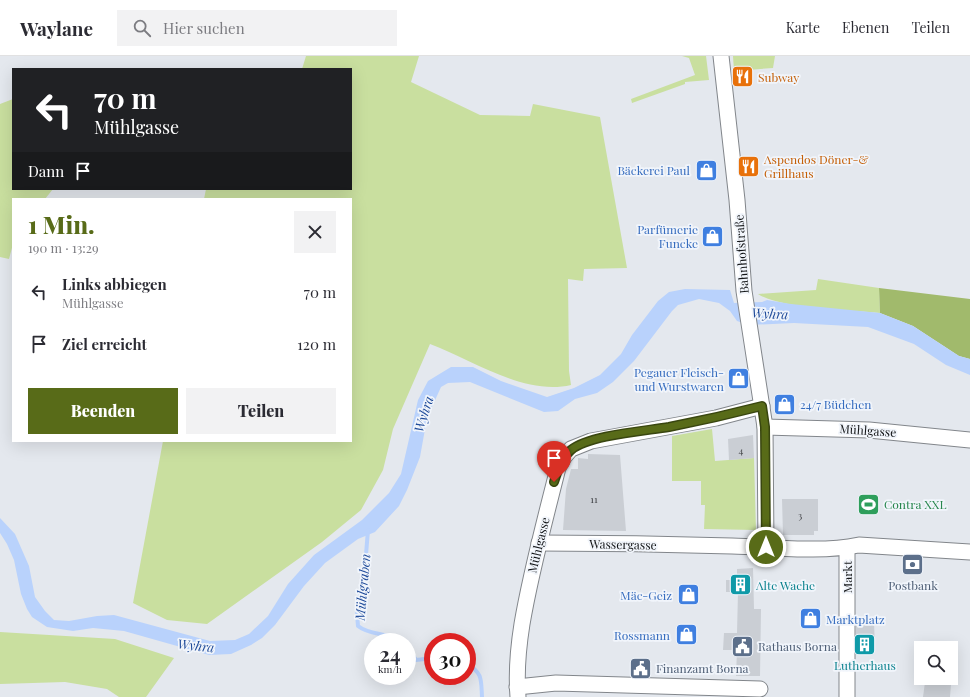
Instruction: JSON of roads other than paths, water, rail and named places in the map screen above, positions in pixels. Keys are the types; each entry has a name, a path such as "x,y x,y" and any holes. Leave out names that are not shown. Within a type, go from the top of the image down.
{"street":[{"name":"Bahnhofstraße","path":"722,63 738,215 744,291 765,427 766,547"},
{"name":"Mühlgasse","path":"518,692 518,650 530,575 558,468 564,457 571,449 591,441 716,418 762,406"},
{"name":"Mühlgasse","path":"765,427 869,430 970,440"},
{"name":"Wassergasse","path":"538,543 708,545"},
{"name":"Markt","path":"708,545 847,548 847,697"},
{"path":"847,548 859,545 890,546 970,552"},
{"path":"518,692 556,683 760,689"}],"water":[{"name":"Wyhra","path":"685,289 730,290 734,303 762,302 767,300 791,304 880,313 913,326 959,356 970,359 970,375 946,365 914,344 868,327 794,323 749,325 737,321 730,311 719,303 699,299 678,305 634,361 613,382 597,393 575,399 558,411 544,412 470,382 448,383 441,387 427,418 420,457 399,506 375,532 358,539 325,563 304,586 275,625 262,638 251,645 231,654 209,655 124,631 93,628 73,631 47,627 32,617 27,609 21,594 14,560 0,533 0,518 15,534 29,566 35,597 45,611 54,620 69,621 97,616 114,615 210,641 235,640 249,634 268,616 288,584 314,555 362,520 389,493 401,474 418,400 428,381 451,367 473,367 501,381 547,397 574,388 600,375 621,354 632,335 658,301 669,292"}],"waterway":[{"name":"Mühlgraben","path":"368,530 365,567 357,614 358,626 376,633"},
{"name":"Mühlgraben","path":"416,660 424,659"},
{"name":"Mühlgraben","path":"476,671 479,674 481,681 482,697"}],"place":[{"name":"Subway","path":"742,77"},
{"name":"Aspendos Döner-& Grillhaus","path":"748,166"},
{"name":"Bäckerei Paul","path":"706,170"},
{"name":"Parfümerie Funcke","path":"713,236"},
{"name":"Pegauer Fleisch- und Wurstwaren","path":"739,379"},
{"name":"24/7 Büdchen","path":"784,404"},
{"name":"Contra XXL","path":"869,504"},
{"name":"Postbank","path":"913,564"},
{"name":"Alte Wache","path":"740,585"},
{"name":"Mäc-Geiz","path":"688,595"},
{"name":"Marktplatz","path":"810,619"},
{"name":"Rossmann","path":"686,635"},
{"name":"Lutherhaus","path":"865,644"},
{"name":"Rathaus Borna","path":"742,646"},
{"name":"Finanzamt Borna","path":"640,668"}]}
